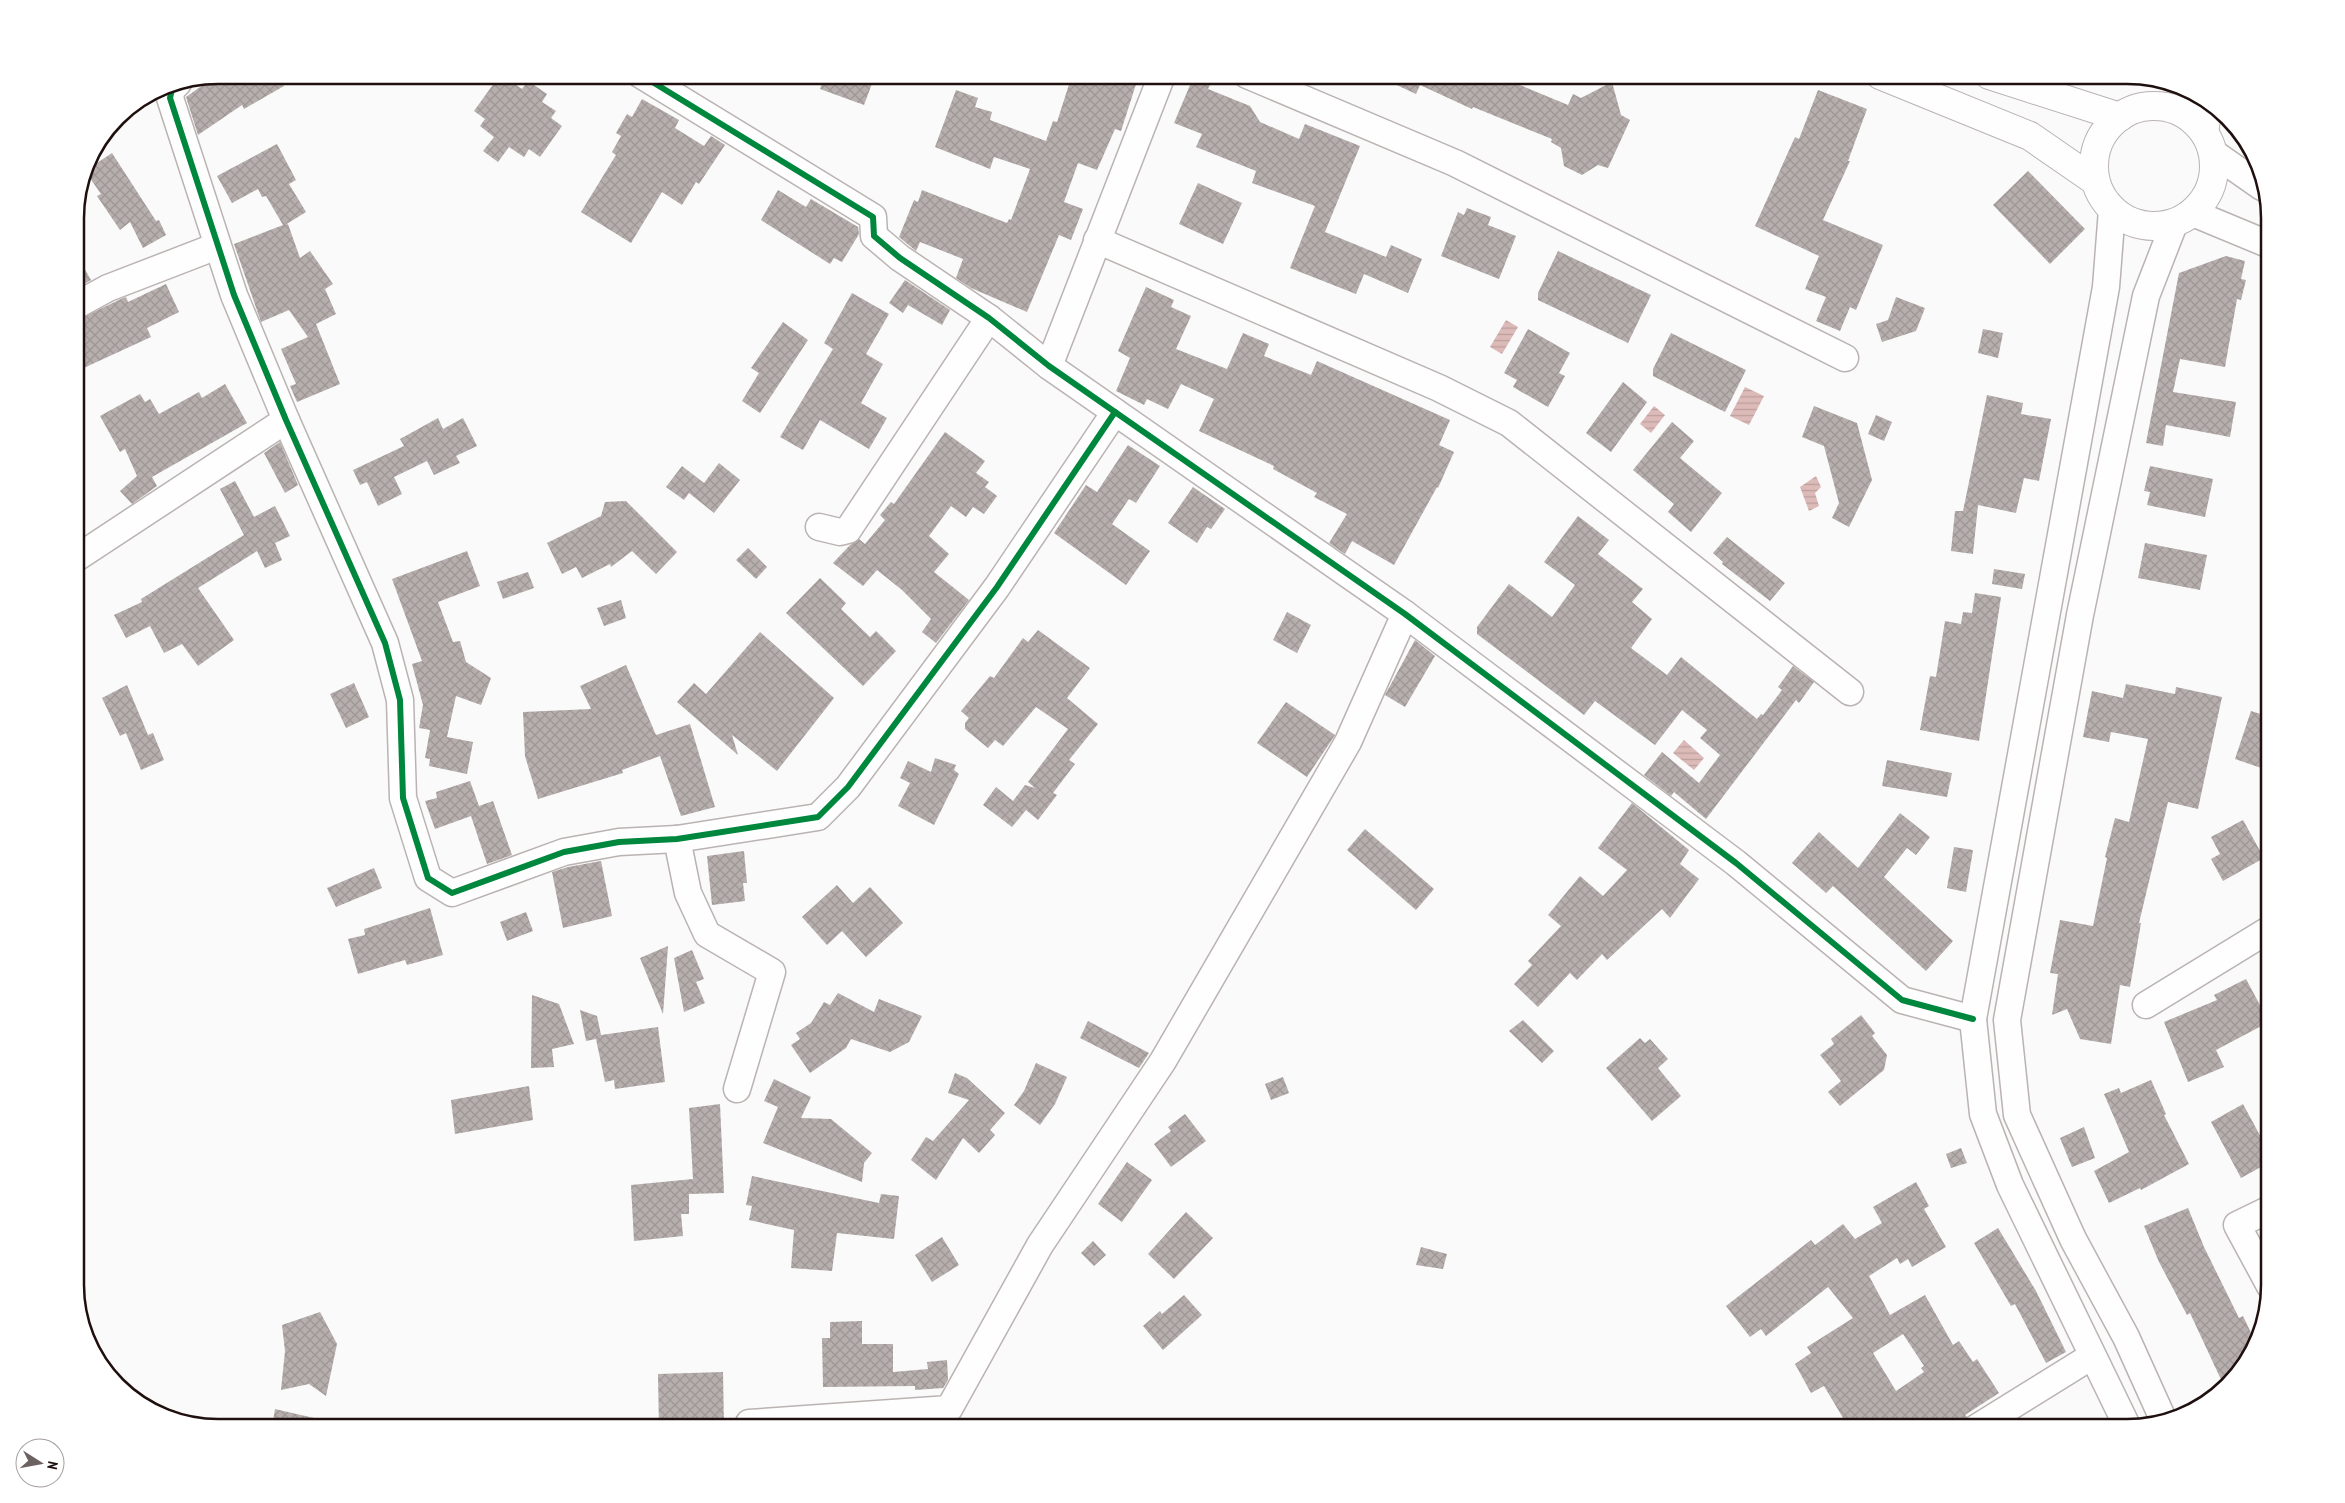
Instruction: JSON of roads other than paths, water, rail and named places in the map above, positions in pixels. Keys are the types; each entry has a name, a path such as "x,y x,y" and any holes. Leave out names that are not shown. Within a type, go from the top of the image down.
{"main road":[{"path":"1902,84 2030,136 2095,181"},
{"path":"2017,84 2120,117"},
{"path":"2146,107 2161,88"},
{"path":"2208,142 2192,120 2178,111 2162,106 2132,110 2120,117 2107,129 2098,145 2094,162 2095,181 2102,196 2112,210 2125,220 2141,226 2157,227 2183,218 2204,200 2211,185 2214,168 2208,142 2209,111"}],"street":[{"path":"656,84 873,217 874,236 900,258 989,318 1049,366 1405,614 1736,863 1902,1000 1973,1019"},
{"path":"1049,366 1158,84"},
{"path":"1268,84 1455,163 1845,358"},
{"path":"171,92 170,98 234,295 286,420 385,643 400,700 403,798 428,878 452,893 564,852 619,842 677,839 818,817 848,787 997,587 1115,412"},
{"path":"2208,142 2256,182"},
{"path":"2112,210 2106,287 1973,1019 1983,1114 2010,1185 2124,1419"},
{"path":"2162,1415 2126,1337 2073,1239 2017,1115 2007,1020 2080,615 2146,296 2183,218 2261,241"},
{"path":"1097,240 1438,388 1509,423 1850,692"},
{"path":"84,301 108,288 217,246"},
{"path":"819,527 840,532 848,530 989,318"},
{"path":"84,553 286,420"},
{"path":"820,1419 949,1410 1040,1245 1163,1061 1343,750 1405,614"},
{"path":"677,839 688,893 707,934 772,972 737,1090"},
{"path":"2146,1005 2261,935"},
{"path":"2261,1213 2237,1225 2261,1269"},
{"path":"1990,1419 2092,1356"}]}
